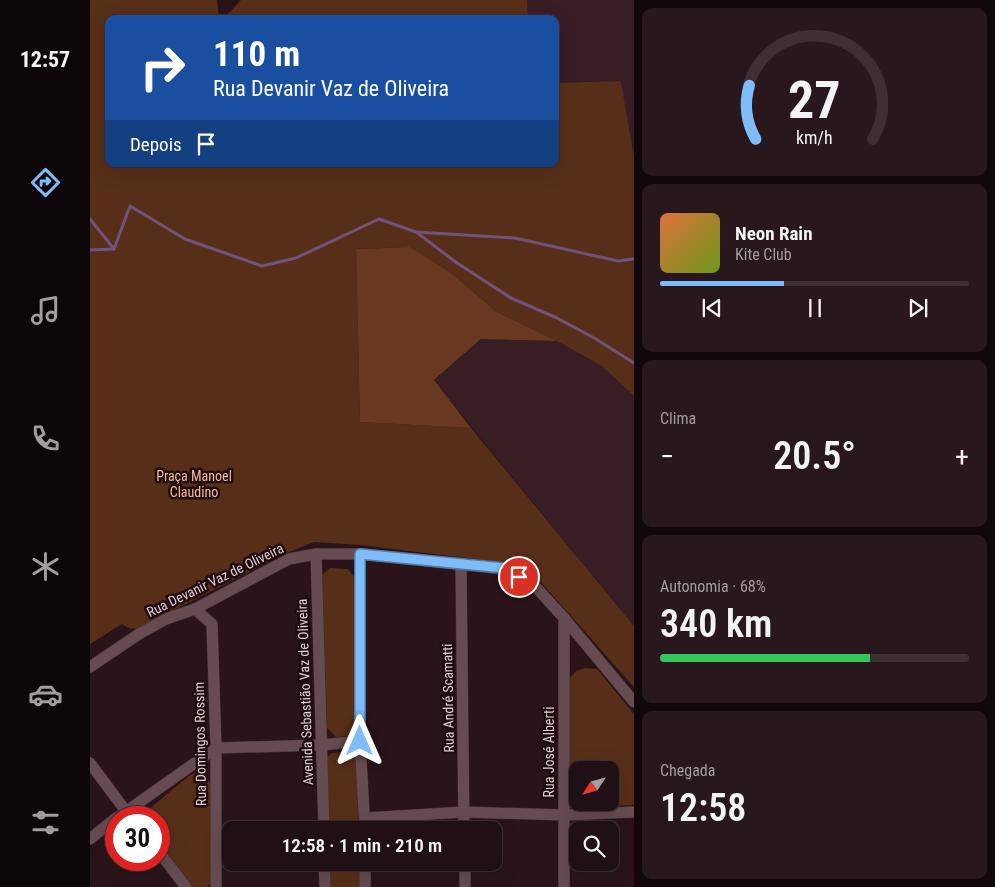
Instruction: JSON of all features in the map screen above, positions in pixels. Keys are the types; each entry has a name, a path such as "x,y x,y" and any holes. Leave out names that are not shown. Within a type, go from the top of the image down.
{"street":[{"name":"Rua Devanir Vaz de Oliveira","path":"90,667 139,634 166,619 195,609 289,559 316,554 360,554 504,568 534,585 634,702"},
{"name":"Avenida Sebastião Vaz de Oliveira","path":"316,554 324,821"},
{"path":"360,554 360,741 366,821"},
{"name":"Rua André Scamatti","path":"461,565 464,821"},
{"name":"Rua Domingos Rossim","path":"195,609 212,624 216,748 216,887"},
{"name":"Rua José Alberti","path":"564,618 564,887"},
{"path":"137,806 216,748 322,745 360,741"},
{"path":"90,763 117,806"},
{"path":"366,818 464,812 564,815 634,812"},
{"path":"90,839 105,829"},
{"path":"170,866 186,887"},
{"path":"324,871 325,887"},
{"path":"365,871 365,887"},
{"path":"465,871 465,887"}],"shaded area":[{"path":"527,0 634,0 634,158 621,81 559,83 559,15 528,15"},
{"path":"410,247 450,272 497,312 557,341 481,339 434,380 471,428 360,422 356,249"},
{"path":"481,339 557,341 603,366 634,396 634,626 434,381"}],"green space":[{"name":"Praça Manoel Claudino","path":"90,0 217,0 219,15 105,15 105,167 559,167 559,83 621,81 634,158 634,396 602,366 557,341 497,312 450,272 410,247 356,249 360,422 471,428 634,626 634,687 539,580 507,563 361,545 314,542 287,553 136,629 128,628 122,624 90,644"},
{"path":"241,0 527,0 528,15 230,15 228,14"},
{"path":"330,568 348,569 354,577 356,729 349,736 336,737 327,728 322,575"},
{"path":"585,668 597,669 634,714 634,805 619,806 619,761 570,761 569,679 576,671"},
{"path":"352,751 357,759 358,821 328,821 327,757 332,753"},
{"path":"198,772 205,775 210,783 212,881 207,887 193,887 170,857 170,806 153,806 190,775"},
{"path":"329,871 359,871 359,887 329,887"}],"waterway":[{"path":"90,250 114,249 130,206 185,239 262,266 296,258 379,219 416,232 515,238 618,261 634,259"},
{"path":"90,219 114,249"},
{"path":"416,232 457,263 511,298 557,318 596,339 634,363"}],"route":[{"path":"360,741 360,554 504,568 519,577"}]}
